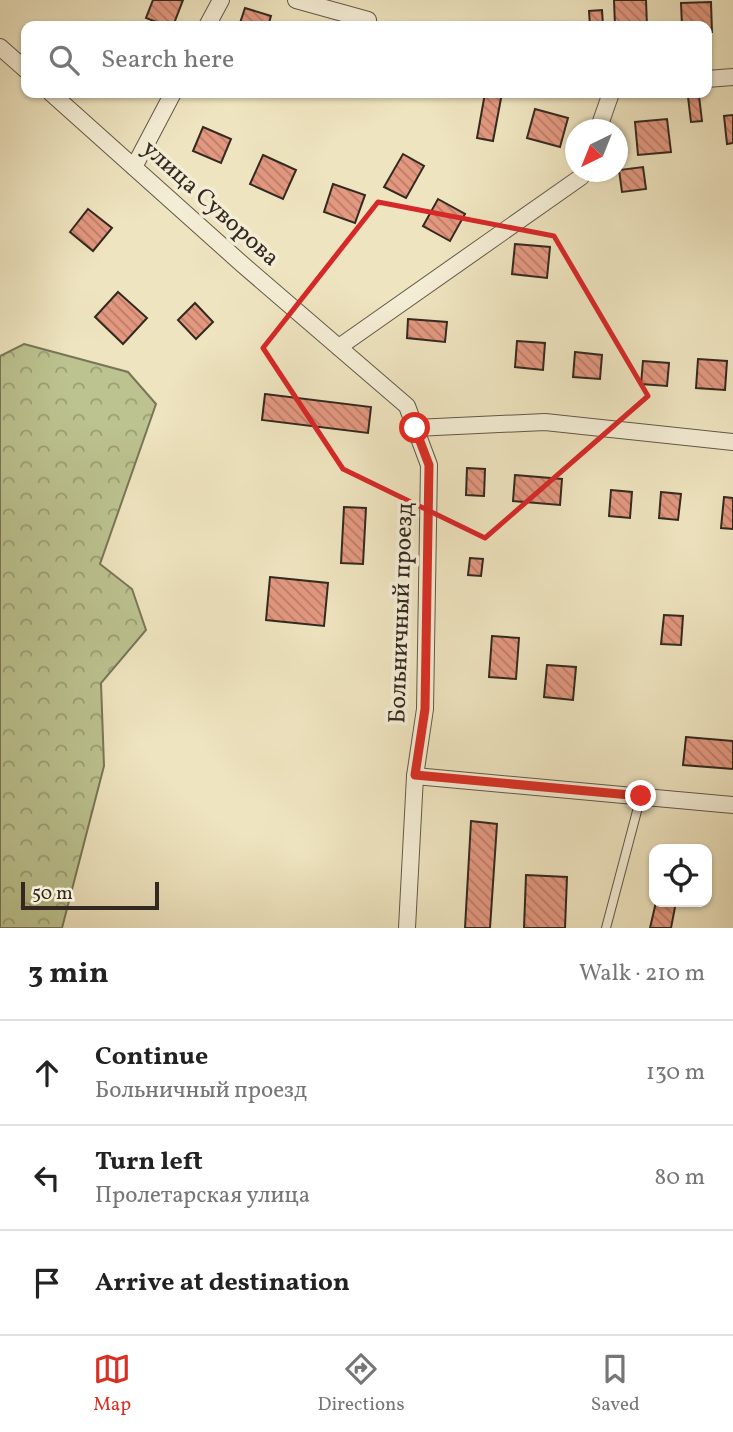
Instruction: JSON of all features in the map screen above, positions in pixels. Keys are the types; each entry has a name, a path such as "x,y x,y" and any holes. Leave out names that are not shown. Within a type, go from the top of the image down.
{"street":[{"path":"210,21 221,0"},
{"path":"296,0 368,20"},
{"path":"0,47 21,66"},
{"path":"712,79 733,77"},
{"name":"улица Суворова","path":"57,98 407,406 415,428"},
{"path":"134,167 170,98"},
{"path":"602,119 609,98"},
{"path":"339,347 574,182"},
{"path":"415,428 545,422 733,442"},
{"name":"Больничный проезд","path":"407,928 415,775 425,709 429,465 415,428"},
{"path":"415,775 733,805"}],"lane":[{"path":"606,928 641,796"}],"highlighted area":[{"path":"378,202 554,236 648,396 485,538 343,469 263,348"}],"green space":[{"path":"24,344 128,372 156,404 100,564 132,589 146,630 101,683 104,766 62,928 0,928 0,356"}],"building":[{"path":"153,0 183,0 175,21 154,21 146,18"},
{"path":"614,0 646,0 647,21 615,21"},
{"path":"711,2 712,21 682,21 681,3"},
{"path":"245,8 271,16 270,21 241,21"},
{"path":"602,10 603,21 590,21 589,11"},
{"path":"484,98 501,98 493,141 477,138"},
{"path":"688,98 699,98 702,121 691,122"},
{"path":"535,109 568,118 565,119 560,147 527,138"},
{"path":"733,115 733,143 727,144 724,116"},
{"path":"667,119 671,152 638,155 635,122"},
{"path":"203,127 231,139 221,163 193,151"},
{"path":"403,154 424,166 406,198 384,187"},
{"path":"263,155 296,170 283,199 250,184"},
{"path":"643,167 646,189 622,192 621,182 628,182 628,169"},
{"path":"333,184 365,195 355,223 324,212"},
{"path":"438,199 465,214 450,241 423,226"},
{"path":"88,209 112,228 93,251 70,232"},
{"path":"515,244 550,247 547,278 512,274"},
{"path":"118,292 147,318 123,344 95,317"},
{"path":"195,303 213,322 196,339 178,320"},
{"path":"408,319 447,322 445,342 407,338"},
{"path":"517,341 545,343 543,370 515,367"},
{"path":"575,352 602,355 600,379 573,377"},
{"path":"698,359 727,361 725,390 696,388"},
{"path":"643,361 669,363 667,386 641,384"},
{"path":"265,394 371,407 368,433 262,420"},
{"path":"467,468 485,469 484,496 466,495"},
{"path":"515,475 562,479 560,505 513,501"},
{"path":"611,490 632,492 630,518 609,516"},
{"path":"661,492 681,494 678,520 659,518"},
{"path":"724,497 733,498 733,529 721,528"},
{"path":"344,507 366,508 363,564 341,563"},
{"path":"470,558 483,559 481,576 468,575"},
{"path":"270,577 328,583 324,626 266,620"},
{"path":"664,615 683,616 681,645 661,644"},
{"path":"492,636 519,638 516,679 489,677"},
{"path":"547,665 576,667 573,700 544,697"},
{"path":"686,737 733,741 733,769 683,765"},
{"path":"471,821 497,824 490,928 465,928"},
{"path":"526,875 567,877 565,928 524,928"},
{"path":"655,907 675,907 671,928 650,928"}],"route":[{"path":"415,428 429,465 425,709 415,775 641,796"}]}
